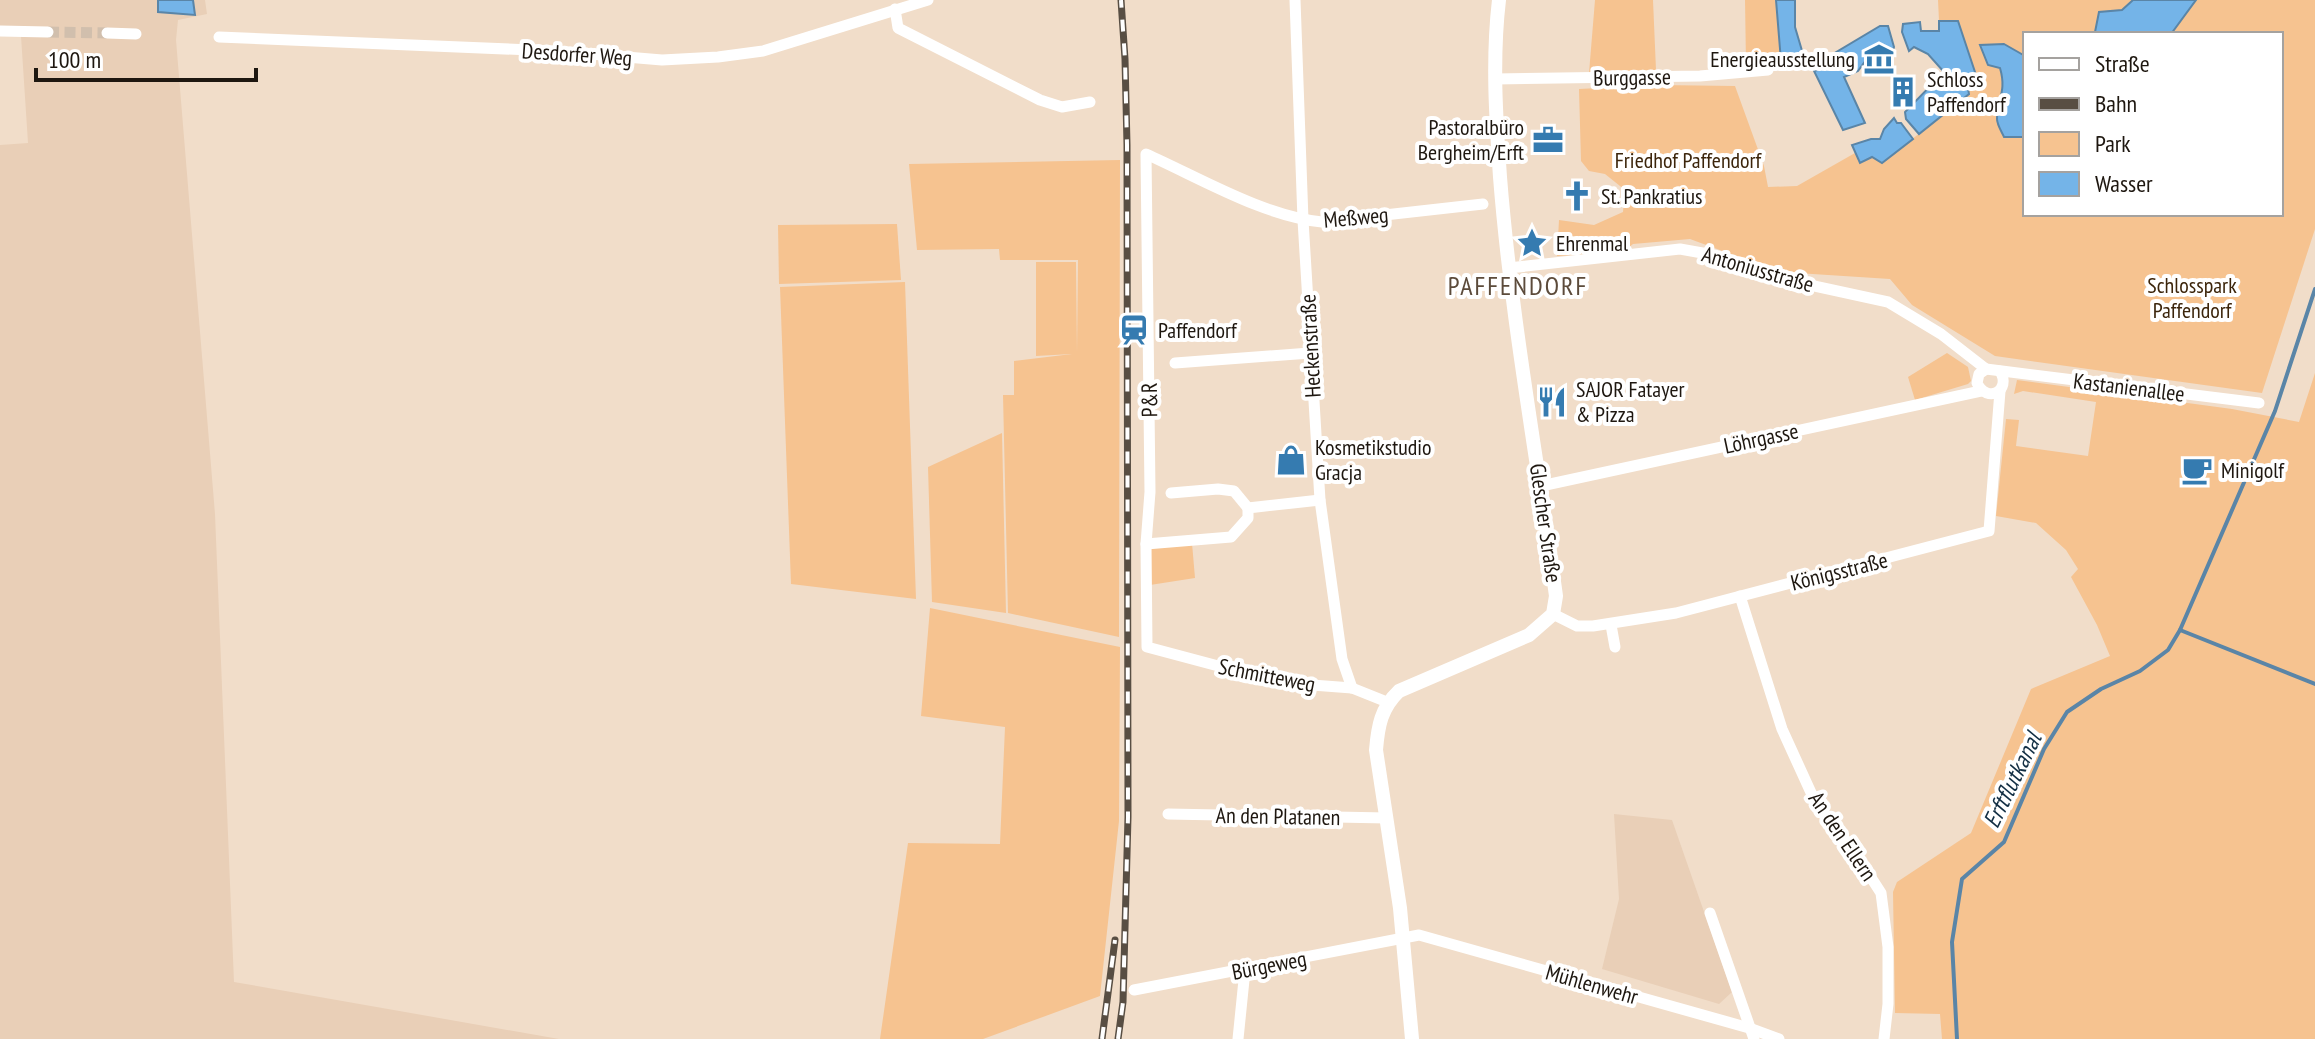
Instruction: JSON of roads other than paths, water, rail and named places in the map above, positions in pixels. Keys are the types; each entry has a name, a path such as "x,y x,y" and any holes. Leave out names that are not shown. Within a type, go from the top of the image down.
{"street":[{"name":"Desdorfer Weg","path":"219,37 555,51 662,60 763,51 928,0"},
{"name":"Heckenstraße","path":"1295,0 1303,220 1320,500 1342,659 1352,688"},
{"name":"Glescher Straße","path":"1387,702 1399,691 1529,635 1553,614 1556,596 1509,268 1495,79 1499,0"},
{"path":"895,9 898,28 1040,100 1062,107 1090,102"},
{"path":"0,31 48,32"},
{"path":"107,33 136,34"},
{"name":"Burggasse","path":"1495,79 1700,76 1768,70"},
{"name":"Meßweg","path":"1146,154 1273,211 1303,220 1322,222 1483,204"},
{"name":"P&R","path":"1146,154 1150,492 1146,544 1147,647"},
{"name":"Antoniusstraße","path":"1509,268 1690,249 1763,275 1888,302 1927,325 1986,369"},
{"path":"1175,363 1310,353"},
{"path":"1986,369 2000,371 2004,379 2000,391 1992,395 1981,391 1977,378 1986,369"},
{"name":"Kastanienallee","path":"2000,371 2259,403"},
{"name":"Löhrgasse","path":"1541,486 1981,391"},
{"name":"Königsstraße","path":"1553,614 1577,626 1611,625 1676,613 1989,531 2000,391"},
{"path":"1146,544 1231,537 1248,518 1248,508 1234,491 1218,489 1171,493"},
{"path":"1248,508 1320,500"},
{"name":"An den Ellern","path":"1740,596 1782,729 1818,808 1852,848 1881,893 1888,947 1888,1004 1884,1039"},
{"path":"1611,625 1615,647"},
{"name":"Schmitteweg","path":"1147,647 1237,670 1312,685 1352,688 1387,702"},
{"path":"1387,702 1378,724 1376,750 1404,938 1412,1039"},
{"name":"An den Platanen","path":"1168,814 1387,818"},
{"path":"1710,913 1752,1034"},
{"name":"Mühlenwehr","path":"1404,938 1419,935 1752,1034 1779,1039"},
{"name":"Bürgeweg","path":"1134,990 1404,938"},
{"path":"1238,1039 1245,970"}],"water":[{"path":"158,0 193,0 195,15 158,12"},
{"path":"1776,0 1795,0 1795,27 1803,54 1781,61"},
{"path":"2133,0 2196,0 2172,32 2095,32 2099,12 2122,10"},
{"path":"1939,21 1958,21 1975,72 1967,83 1969,94 1919,134 1906,119 1905,112 1944,72 1928,54 1914,47 1909,51 1902,32 1903,24 1920,22 1921,31 1939,31"},
{"path":"1880,26 1888,26 1894,47 1890,58 1884,45 1864,54 1866,60 1858,71 1844,77 1865,123 1843,130 1814,71 1825,68 1823,60"},
{"path":"2004,44 2023,55 2023,137 2004,137 1997,119 2002,89 2000,68 1988,65 1980,45"},
{"path":"1894,118 1913,139 1882,163 1872,157 1860,163 1852,145 1880,139"}],"waterway":[{"name":"Erftflutkanal","path":"1957,1039 1952,942 1962,879 2004,842 2044,749 2067,712 2101,689 2140,671 2168,650 2180,630 2275,411 2315,289"},
{"name":"Erftflutkanal","path":"2180,630 2315,684"}],"tunnel":[{"path":"48,32 107,33"}],"railway":[{"path":"1118,1039 1123,1002 1128,817 1127,145 1121,0"},
{"path":"1102,1039 1115,940"}],"place":[{"name":"Energieausstellung","path":"1879,59"},
{"name":"Schloss Paffendorf","path":"1903,92"},
{"name":"Pastoralbüro Bergheim/Erft","path":"1548,140"},
{"name":"St. Pankratius","path":"1577,196"},
{"name":"Ehrenmal","path":"1532,243"},
{"name":"Paffendorf","path":"1134,330"},
{"name":"SAJOR Fatayer & Pizza","path":"1552,402"},
{"name":"Kosmetikstudio Gracja","path":"1291,460"},
{"name":"Minigolf","path":"2197,470"}],"district":[{"name":"PAFFENDORF","path":"1518,285"}],"park label":[{"name":"Friedhof Paffendorf","path":"1688,160"},
{"name":"Schlosspark Paffendorf","path":"2192,298"}]}
